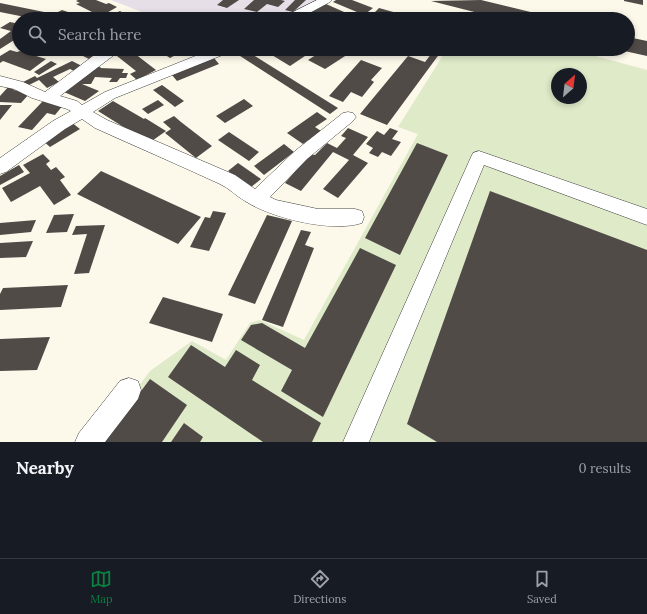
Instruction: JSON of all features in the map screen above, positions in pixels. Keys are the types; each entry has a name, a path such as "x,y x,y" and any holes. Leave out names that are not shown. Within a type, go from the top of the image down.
{"street":[{"path":"303,12 326,0"},
{"path":"48,98 103,56"},
{"path":"0,167 81,110 136,84 207,56"},
{"path":"0,81 18,85 37,95 72,105 102,124 137,141 229,180 257,199 273,207 318,217 355,217"},
{"path":"257,199 301,155 348,118"},
{"path":"356,442 479,157 647,217"},
{"path":"88,442 129,390"}],"shaded area":[{"path":"111,0 320,0 296,12 142,12"}],"green space":[{"path":"443,56 596,56 647,70 647,442 97,442 150,371 192,341 226,360 250,323 260,320 304,340 418,134 398,127"}],"building":[{"path":"96,0 106,4 109,3 117,7 108,12 92,12 76,4 80,3 76,1"},
{"path":"223,0 239,0 227,8 217,5"},
{"path":"254,0 285,1 278,7 267,4 257,12 244,9"},
{"path":"295,0 306,0 293,12 285,10"},
{"path":"336,0 352,0 373,8 368,12 357,12 333,2"},
{"path":"481,0 530,12 474,12 431,1"},
{"path":"643,0 643,5 624,1"},
{"path":"0,3 44,12 12,12 12,14 0,12"},
{"path":"326,4 344,12 312,12"},
{"path":"379,8 393,12 375,12"},
{"path":"10,22 12,22 12,41 0,49 0,39 11,31 0,28"},
{"path":"635,38 647,41 647,56 635,53"},
{"path":"10,50 12,51 12,56 36,56 46,59 30,71 3,61 0,63 0,56"},
{"path":"83,56 94,56 89,59"},
{"path":"117,56 138,56 156,70 137,80 130,74 136,71"},
{"path":"240,56 255,56 338,108 330,114"},
{"path":"274,56 305,56 290,66"},
{"path":"314,56 345,56 325,69 308,60"},
{"path":"408,56 425,62 430,56 438,56 387,125 360,114"},
{"path":"214,58 219,64 177,81 172,75"},
{"path":"361,60 382,68 371,80 374,82 362,97 351,92 343,102 329,96"},
{"path":"51,61 57,64 39,75 34,72"},
{"path":"72,61 84,67 76,72 70,69 53,77 59,82 47,88 39,80 27,86 23,82 35,76 37,78"},
{"path":"91,66 124,69 122,73 128,73 126,78 120,78 117,82 109,82 112,78 95,77 91,84 82,84 99,91 85,101 64,92"},
{"path":"162,85 184,101 175,107 153,90"},
{"path":"9,86 15,88 13,90 29,94 21,103 0,102 0,96"},
{"path":"244,99 253,106 225,123 216,116"},
{"path":"158,100 164,105 148,114 142,109"},
{"path":"43,101 64,104 55,115 47,113 32,130 18,127"},
{"path":"113,101 166,131 149,143 98,111"},
{"path":"0,105 12,105 0,120"},
{"path":"317,112 327,119 315,127 321,131 303,144 287,133"},
{"path":"174,116 212,146 196,158 165,133 171,129 163,122"},
{"path":"71,122 80,129 50,147 42,140"},
{"path":"348,128 368,137 353,155 368,163 338,198 323,189 349,160 333,152 301,191 285,183 310,154 315,155 327,143 337,148 346,138 341,136"},
{"path":"390,128 398,131 392,139 401,142 391,156 382,152 378,157 369,153 373,148 366,144 377,131 384,135"},
{"path":"229,132 259,152 249,161 218,140"},
{"path":"417,143 448,155 400,255 365,238"},
{"path":"284,144 294,152 264,175 254,166"},
{"path":"43,154 50,161 46,164 51,170 56,167 65,177 60,180 71,195 54,205 40,186 11,202 2,188 30,173 23,165"},
{"path":"238,163 261,179 250,188 228,171"},
{"path":"19,165 24,172 0,185 0,176"},
{"path":"101,171 201,217 178,244 77,194"},
{"path":"490,191 647,250 647,442 437,442 407,424"},
{"path":"213,211 226,213 209,251 190,247 205,217 210,218"},
{"path":"74,214 67,232 46,233 54,215"},
{"path":"267,215 292,221 255,304 228,295"},
{"path":"36,220 31,232 0,235 0,223"},
{"path":"105,225 89,273 74,274 87,234 72,235 76,226"},
{"path":"301,230 311,232 305,245 314,248 283,327 262,320"},
{"path":"33,241 26,257 0,258 0,243"},
{"path":"360,248 396,265 323,417 281,391 292,370 241,340 251,325 262,323 305,348"},
{"path":"68,285 61,307 0,310 0,294 3,288"},
{"path":"163,297 223,314 212,342 149,323"},
{"path":"50,337 37,370 0,371 0,339"},
{"path":"191,345 225,367 236,350 260,365 252,380 321,423 312,442 263,442 168,377"},
{"path":"150,379 187,405 162,442 103,442"},
{"path":"184,423 203,437 200,442 171,442"}]}
